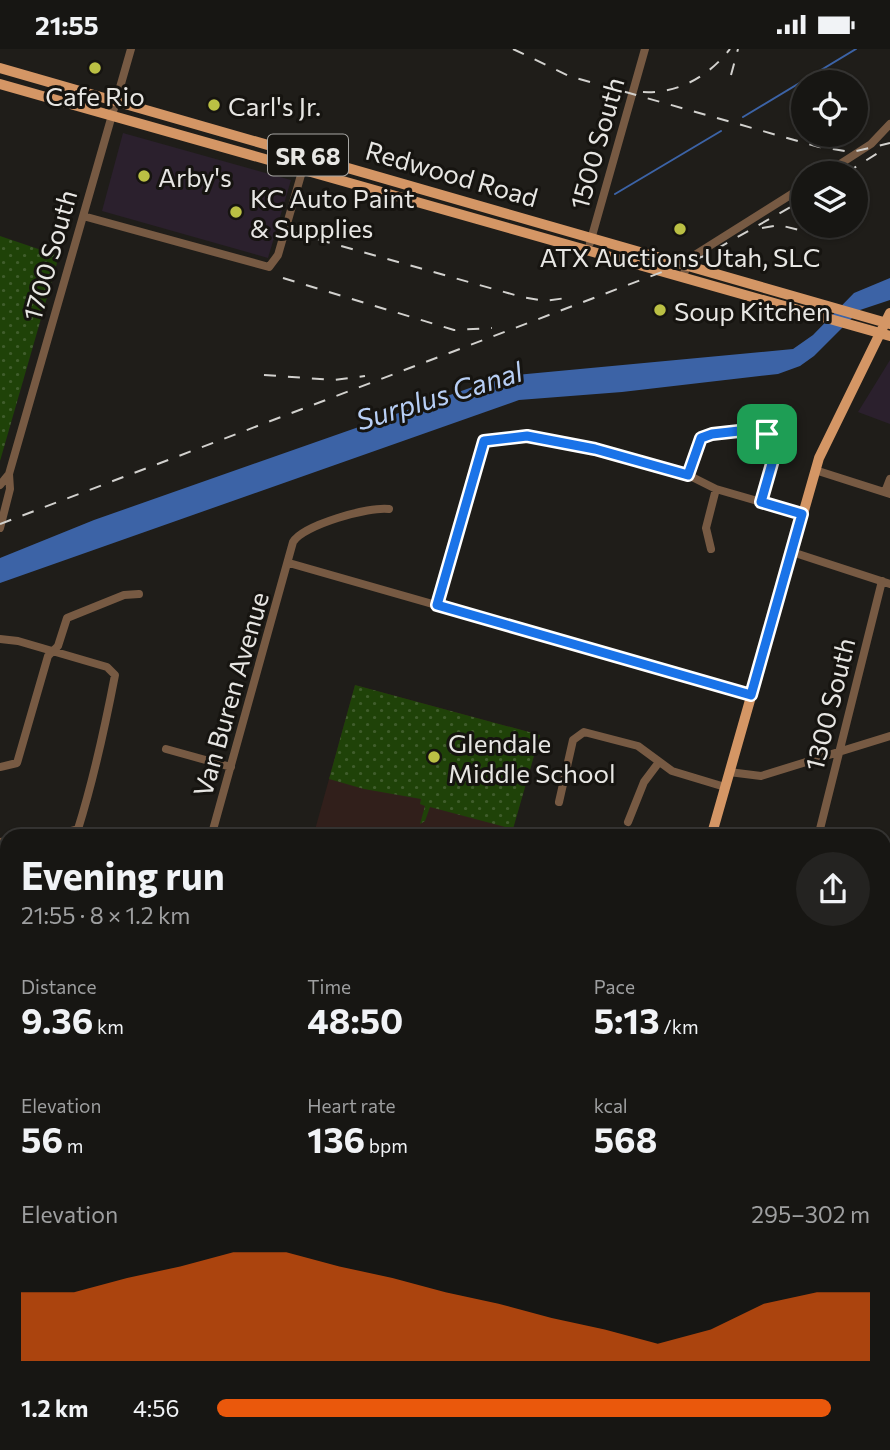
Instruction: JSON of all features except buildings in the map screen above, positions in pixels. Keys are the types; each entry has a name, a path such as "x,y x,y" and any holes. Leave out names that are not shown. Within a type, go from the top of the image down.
{"main road":[{"name":"Redwood Road","path":"0,68 592,237 685,271 886,335"},
{"name":"Redwood Road","path":"0,84 588,249 826,305 862,316 889,320"},
{"path":"713,829 815,470 826,441 886,335 889,320"}],"street":[{"name":"1700 South","path":"0,528 10,489 9,474 131,49"},
{"name":"1500 South","path":"588,249 645,49"},
{"path":"845,161 872,144 890,124"},
{"path":"83,216 261,266 272,266 277,259 303,168"},
{"path":"685,271 695,255 791,195"},
{"path":"688,475 697,443 706,435 753,431 779,439 761,502"},
{"path":"437,605 484,441 527,436 595,449 688,475 716,489 802,514"},
{"path":"815,470 888,493 890,479"},
{"name":"1700 South","path":"0,485 9,474"},
{"path":"711,549 705,529 716,489"},
{"name":"Van Buren Avenue","path":"213,829 293,542 303,531 371,508 388,509"},
{"path":"792,552 886,583"},
{"path":"289,563 751,695"},
{"name":"1300 South","path":"820,829 886,583"},
{"path":"0,767 17,763 48,656 58,646 69,615 124,595 139,594"},
{"path":"0,639 13,639 107,667 115,675 105,715 104,736 77,829"},
{"path":"559,802 570,752 579,733 638,746 679,774 725,787"},
{"path":"729,772 761,776 890,736"},
{"path":"166,750 231,767"},
{"path":"628,822 644,782 659,762"}],"shaded area":[{"path":"123,133 291,180 268,258 102,211"},
{"path":"890,360 890,424 858,412"},
{"name":"Glendale Middle School","path":"355,685 540,735 513,828 517,829 315,829"}],"green space":[{"path":"0,236 59,256 0,461"},
{"name":"Glendale Middle School","path":"355,685 540,735 513,829 430,807 425,821 420,824 425,806 420,804 421,799 364,789 329,779"}],"water":[{"path":"890,278 890,300 860,310 814,356 800,366 778,374 622,392 519,400 0,583 0,558 94,520 504,376 793,349 813,335 854,293"}],"waterway":[{"path":"743,117 856,49"},
{"path":"615,194 721,131"}],"railway":[{"path":"513,49 569,76 819,147 852,152 890,143"},
{"path":"643,92 668,90 692,81 722,59 730,49"},
{"path":"731,75 738,49"},
{"path":"865,161 881,151"},
{"path":"0,524 704,256 791,207"},
{"path":"762,228 779,225 791,228"},
{"path":"295,233 522,297 545,301 573,297"},
{"path":"283,278 454,330 492,328"},
{"path":"264,375 334,380 365,376"}],"place":[{"name":"Cafe Rio","path":"95,68"},
{"name":"Carl's Jr.","path":"214,105"},
{"name":"Arby's","path":"144,176"},
{"name":"KC Auto Paint & Supplies","path":"236,212"},
{"name":"ATX Auctions Utah, SLC","path":"680,229"},
{"name":"Soup Kitchen","path":"660,310"},
{"name":"Glendale Middle School","path":"434,757"}],"route":[{"path":"739,431 767,434 779,439 761,502 802,514 751,695 437,605 484,441 536,437 570,446 588,447 688,475 697,443 706,435 739,431"}],"water label":[{"name":"Surplus Canal","path":"439,395"}]}
